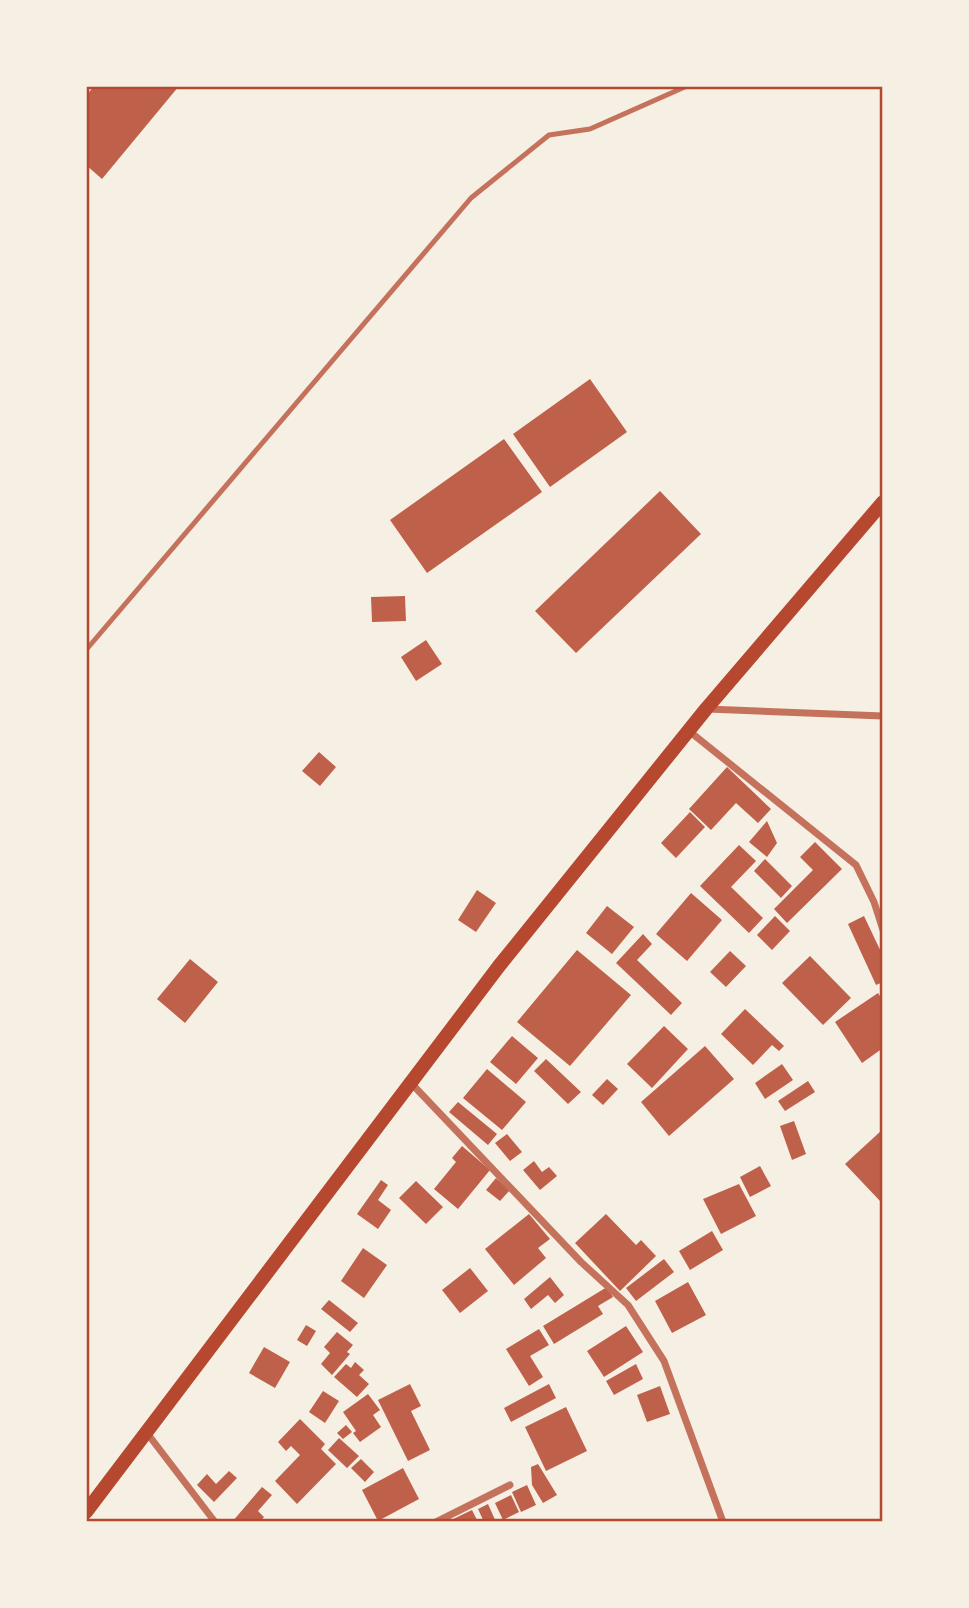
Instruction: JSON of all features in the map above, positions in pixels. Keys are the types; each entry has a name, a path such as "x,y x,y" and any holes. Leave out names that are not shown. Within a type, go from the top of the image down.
{"main road":[{"path":"86,1512 410,1082 706,709 883,502"}],"street":[{"path":"706,709 883,716"},
{"path":"689,731 856,865 874,902 883,930"},
{"path":"410,1082 581,1262 628,1305 664,1361 723,1522"},
{"path":"147,1433 215,1522"},
{"path":"436,1522 510,1485"}],"lane":[{"path":"86,650 471,198 549,135 590,129 687,86"}],"building":[{"path":"94,86 179,86 102,179 86,165 86,96"},
{"path":"590,379 627,432 550,487 513,434"},
{"path":"504,439 542,492 427,573 390,520"},
{"path":"660,491 701,534 576,653 535,611"},
{"path":"405,596 406,621 372,622 371,597"},
{"path":"426,640 442,664 416,681 401,657"},
{"path":"319,752 336,767 320,786 302,771"},
{"path":"727,767 771,809 758,823 736,803 711,830 689,809"},
{"path":"690,812 705,827 676,858 661,843"},
{"path":"767,821 777,843 767,857 749,842"},
{"path":"815,842 842,869 787,923 774,909 813,870 800,857"},
{"path":"739,845 756,861 731,887 763,918 749,933 700,886"},
{"path":"765,859 792,886 781,898 754,871"},
{"path":"477,890 496,903 476,932 458,920"},
{"path":"691,893 722,920 687,961 656,934"},
{"path":"607,906 634,927 612,954 586,933"},
{"path":"775,916 790,931 772,950 757,935"},
{"path":"864,916 883,956 883,982 876,985 848,924"},
{"path":"643,934 652,944 637,960 682,1003 671,1015 616,963"},
{"path":"577,950 631,995 570,1066 517,1022"},
{"path":"730,951 746,966 726,987 710,972"},
{"path":"810,956 851,998 823,1025 782,983"},
{"path":"190,959 218,982 185,1023 157,999"},
{"path":"878,993 883,1001 883,1048 862,1063 835,1022"},
{"path":"745,1009 784,1046 779,1051 772,1045 753,1065 721,1034"},
{"path":"664,1026 688,1049 652,1088 627,1064"},
{"path":"512,1036 538,1058 516,1084 490,1062"},
{"path":"705,1046 734,1079 669,1136 641,1102"},
{"path":"546,1059 581,1092 568,1104 534,1071"},
{"path":"782,1064 793,1080 765,1099 755,1083"},
{"path":"487,1069 526,1102 502,1130 463,1098"},
{"path":"607,1079 618,1089 603,1105 592,1095"},
{"path":"808,1081 815,1092 785,1111 778,1101"},
{"path":"458,1102 497,1134 488,1145 449,1112"},
{"path":"794,1121 806,1154 792,1160 780,1126"},
{"path":"882,1130 883,1198 880,1201 845,1164"},
{"path":"507,1134 522,1152 510,1161 495,1143"},
{"path":"462,1146 490,1170 458,1209 434,1189 456,1162 452,1158"},
{"path":"534,1161 542,1172 549,1167 557,1176 540,1190 523,1170"},
{"path":"760,1166 771,1186 750,1197 740,1177"},
{"path":"496,1178 510,1190 500,1201 486,1190"},
{"path":"381,1180 388,1185 378,1200 391,1210 378,1229 357,1214"},
{"path":"416,1181 443,1207 426,1224 399,1198"},
{"path":"739,1184 756,1216 721,1234 703,1199"},
{"path":"529,1214 550,1239 538,1248 546,1258 514,1285 485,1249"},
{"path":"606,1214 636,1245 641,1240 656,1256 620,1291 575,1243"},
{"path":"712,1231 723,1250 690,1270 679,1251"},
{"path":"363,1248 387,1265 364,1298 341,1281"},
{"path":"664,1259 674,1272 636,1301 626,1288"},
{"path":"470,1268 488,1291 460,1313 442,1290"},
{"path":"550,1277 564,1295 555,1303 548,1295 531,1309 524,1299"},
{"path":"688,1282 706,1315 672,1333 655,1301"},
{"path":"607,1287 613,1297 598,1306 603,1314 554,1344 543,1326"},
{"path":"329,1300 358,1323 350,1332 321,1309"},
{"path":"306,1325 316,1331 307,1346 297,1340"},
{"path":"626,1326 643,1352 604,1377 587,1351"},
{"path":"539,1329 549,1345 530,1356 543,1377 529,1386 506,1349"},
{"path":"337,1332 353,1345 347,1352 350,1354 332,1375 321,1364 330,1353 324,1347"},
{"path":"264,1347 290,1362 275,1388 249,1373"},
{"path":"355,1362 364,1370 359,1375 369,1384 357,1397 334,1377 346,1364 351,1368"},
{"path":"636,1364 643,1379 614,1395 606,1381"},
{"path":"410,1384 421,1406 411,1411 430,1450 408,1461 378,1400"},
{"path":"549,1384 556,1398 511,1422 504,1408"},
{"path":"660,1386 670,1414 647,1422 637,1395"},
{"path":"323,1391 339,1401 325,1423 309,1412"},
{"path":"368,1394 380,1410 373,1415 381,1427 360,1442 343,1412"},
{"path":"566,1407 587,1451 546,1471 525,1427"},
{"path":"300,1419 325,1444 321,1449 336,1464 297,1504 275,1481 300,1455 291,1446 286,1451 278,1442"},
{"path":"346,1425 352,1432 343,1439 337,1433"},
{"path":"339,1438 359,1456 347,1468 328,1450"},
{"path":"361,1459 374,1472 365,1482 351,1468"},
{"path":"538,1464 557,1495 543,1503 532,1485 531,1467"},
{"path":"403,1468 419,1499 378,1521 362,1490"},
{"path":"229,1471 237,1478 214,1502 197,1485 207,1474 216,1484"},
{"path":"527,1485 536,1505 521,1512 512,1492"},
{"path":"262,1487 272,1495 258,1511 264,1517 260,1522 232,1522"},
{"path":"511,1495 519,1512 503,1520 495,1503"},
{"path":"488,1504 496,1522 484,1522 478,1509"},
{"path":"472,1510 478,1522 447,1522"}]}
